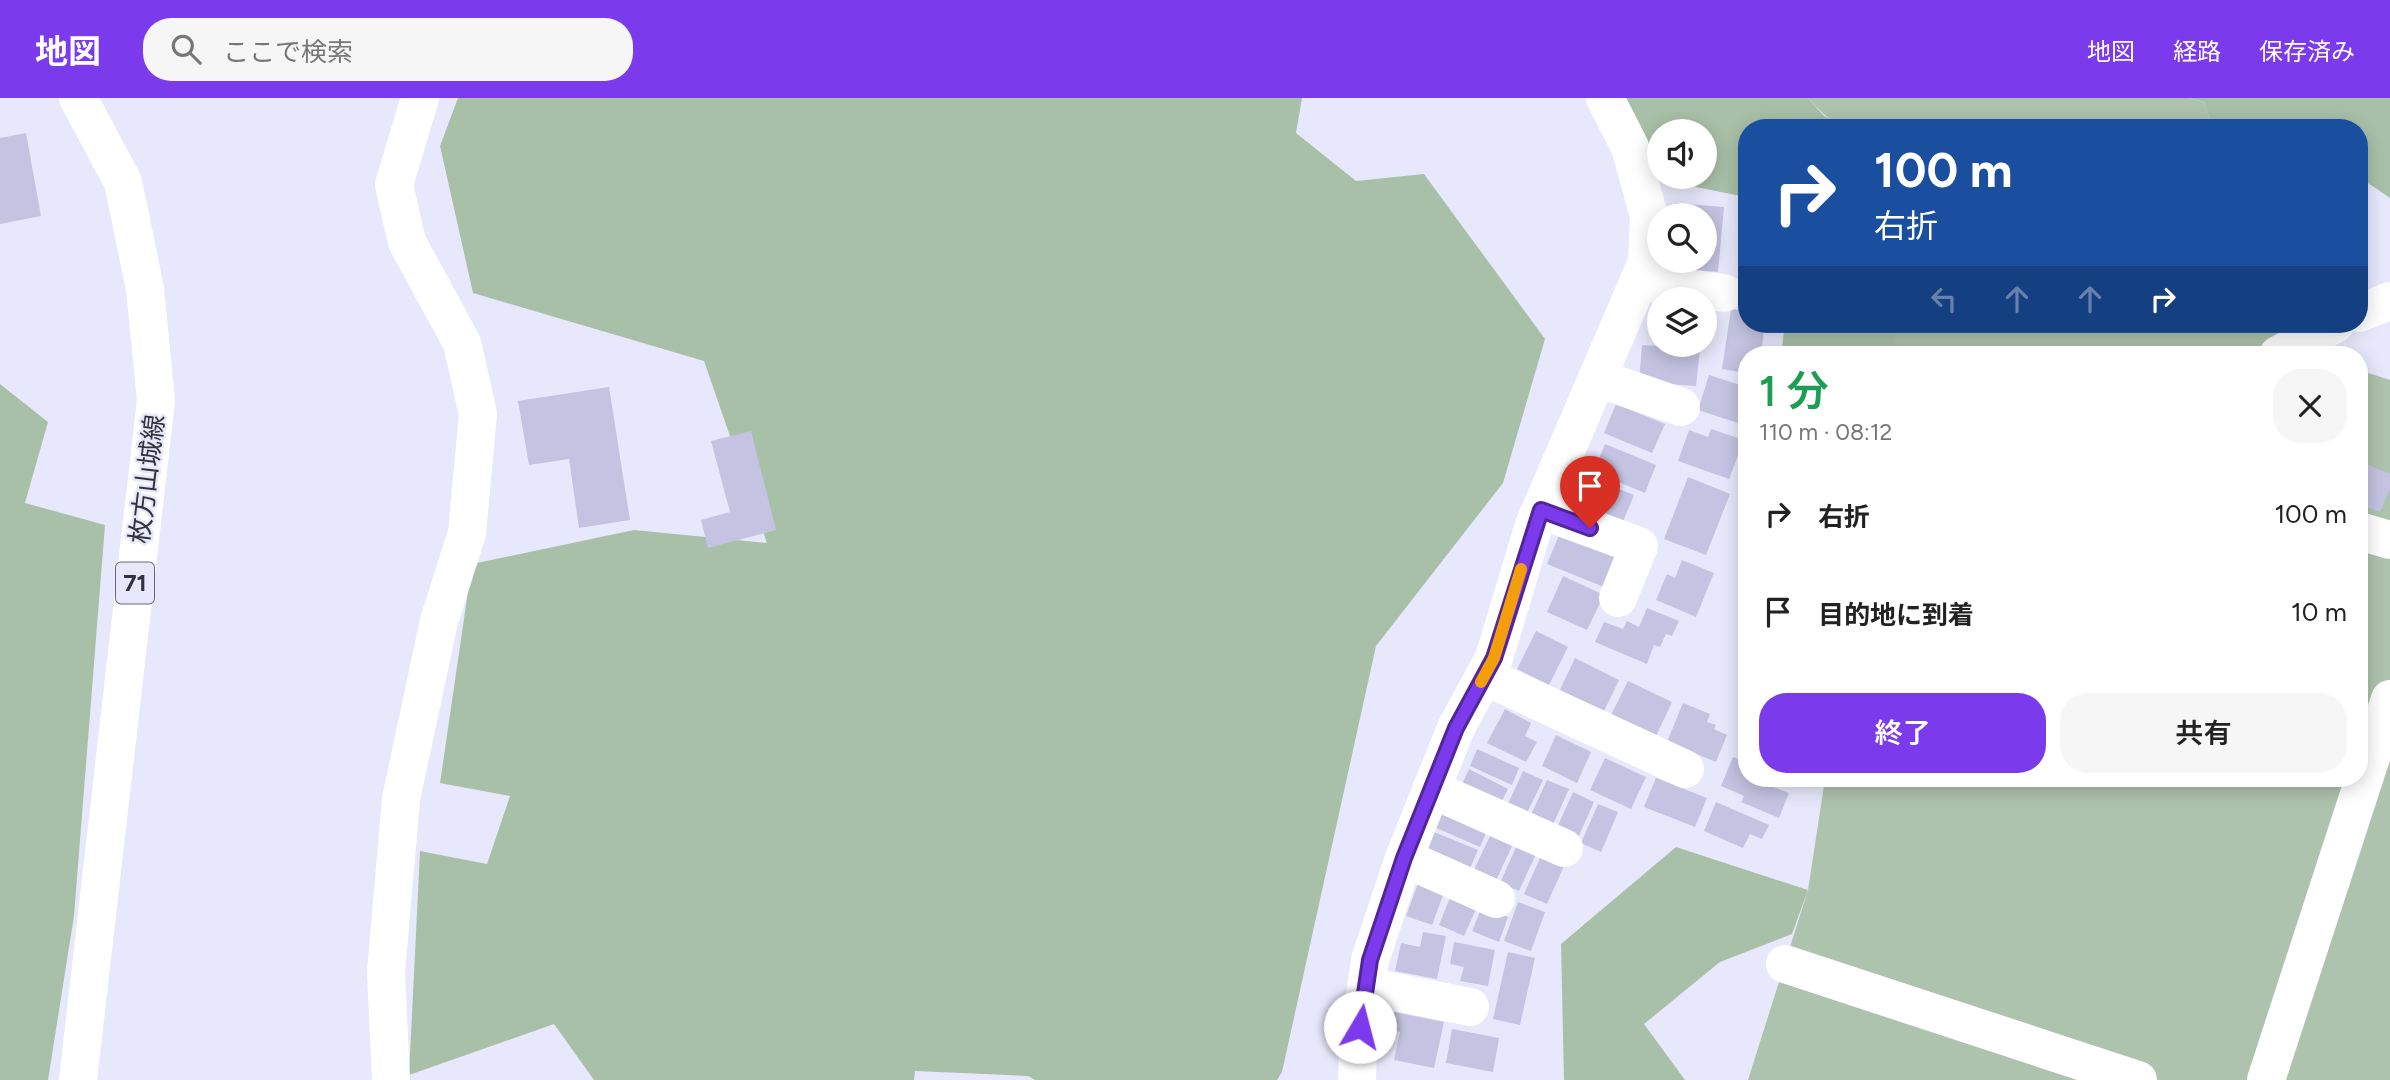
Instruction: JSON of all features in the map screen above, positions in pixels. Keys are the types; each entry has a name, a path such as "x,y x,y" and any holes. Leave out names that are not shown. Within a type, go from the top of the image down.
{"street":[{"name":"枚方山城線","path":"78,98 123,182 145,289 156,400 78,1080"},
{"path":"391,1080 386,972 401,799 439,621 467,533 478,414 462,343 407,242 394,185 420,98"},
{"path":"1357,1080 1357,1047 1370,960 1404,858 1456,728 1494,658 1541,510 1647,262 1649,216 1630,147 1605,98"},
{"path":"1638,282 1724,293"},
{"path":"2368,310 2390,301"},
{"path":"2295,346 2318,333"},
{"path":"1597,378 1681,407"},
{"path":"1541,510 1639,546 1618,598"},
{"path":"2368,534 2390,540"},
{"path":"1485,676 1685,769"},
{"path":"2368,767 2390,699"},
{"path":"2266,1080 2361,787"},
{"path":"1431,789 1564,848"},
{"path":"1404,858 1496,899"},
{"path":"1785,964 2138,1080"},
{"path":"1366,986 1470,1007"}],"green space":[{"path":"458,98 1302,98 1296,133 1356,181 1424,174 1545,339 1503,483 1376,646 1282,1072 1277,1080 1035,1080 1028,1076 915,1071 914,1080 594,1080 554,1024 409,1075 420,851 487,864 510,796 440,783 472,564 634,530 767,543 704,361 473,293 440,146"},
{"path":"1625,98 1808,98 1824,116 1830,119 1738,119 1738,195 1706,189 1717,189 1717,119 1647,119 1647,155"},
{"path":"1808,98 2189,98 2204,102 2210,119 1831,119"},
{"path":"2189,98 2390,98 2390,198 2368,183 2368,119 2210,119 2204,102"},
{"path":"1784,333 1896,333 1894,346 1782,346"},
{"path":"1895,333 2309,333 2312,346 1892,346"},
{"path":"2368,373 2390,380 2390,1080 1748,1080 1808,890 1824,787 2368,787"},
{"path":"0,384 48,422 25,503 105,525 74,916 48,1080 0,1080"},
{"path":"1676,847 1808,890 1792,934 1720,962 1644,1024 1685,1080 1564,1080 1561,944"}],"building":[{"path":"26,133 41,216 0,224 0,138"},
{"path":"1717,206 1724,207 1717,272"},
{"path":"1731,309 1738,310 1738,333 1764,333 1762,346 1738,346 1738,372 1722,369"},
{"path":"1642,345 1647,345 1647,357 1699,357 1696,386 1639,382"},
{"path":"1709,375 1738,384 1738,423 1698,410"},
{"path":"609,387 630,520 579,528 569,459 529,465 518,401"},
{"path":"1616,404 1665,424 1652,453 1604,433"},
{"path":"1711,429 1738,438 1738,456 1729,479 1678,461 1689,430 1708,437"},
{"path":"751,431 776,530 708,548 701,520 730,512 711,441"},
{"path":"1605,444 1656,465 1645,493 1594,472"},
{"path":"2368,465 2390,474 2390,489 2380,512 2368,507"},
{"path":"1585,475 1634,495 1622,524 1573,504"},
{"path":"1688,477 1730,494 1706,555 1664,539"},
{"path":"1560,533 1616,557 1604,587 1547,564"},
{"path":"1682,560 1714,573 1696,617 1656,600 1667,574 1675,578"},
{"path":"1563,576 1604,595 1587,630 1547,612"},
{"path":"1647,608 1679,621 1672,636 1666,634 1660,647 1654,645 1647,664 1595,642 1604,622 1623,629 1627,621 1639,627"},
{"path":"1536,631 1568,647 1549,685 1517,669"},
{"path":"1575,658 1619,680 1604,711 1560,690"},
{"path":"1628,681 1672,702 1656,736 1611,715"},
{"path":"1683,703 1710,714 1707,722 1716,725 1714,729 1727,735 1716,762 1667,742"},
{"path":"1505,709 1531,723 1525,736 1537,742 1526,762 1487,743"},
{"path":"1556,735 1591,752 1577,783 1542,766"},
{"path":"1477,749 1519,768 1512,785 1470,766"},
{"path":"1733,757 1738,759 1738,787 1774,787 1789,793 1779,818 1741,802 1744,796 1721,786"},
{"path":"1605,758 1646,777 1631,809 1590,790"},
{"path":"1469,769 1508,789 1500,805 1461,786"},
{"path":"1523,771 1543,780 1525,817 1506,808"},
{"path":"1656,778 1707,798 1695,827 1644,807"},
{"path":"1547,780 1569,789 1551,829 1529,819"},
{"path":"1573,792 1594,802 1577,840 1556,830"},
{"path":"1716,802 1769,825 1762,839 1750,834 1743,848 1704,831"},
{"path":"1598,804 1618,812 1601,852 1581,843"},
{"path":"1441,810 1487,831 1480,847 1434,827"},
{"path":"1434,832 1478,850 1470,868 1426,849"},
{"path":"1490,836 1512,846 1495,883 1473,872"},
{"path":"1517,845 1536,854 1519,891 1500,883"},
{"path":"1541,856 1564,866 1547,904 1524,894"},
{"path":"1420,878 1446,887 1432,925 1406,916"},
{"path":"1452,893 1478,905 1464,936 1439,925"},
{"path":"1518,902 1545,912 1531,951 1504,941"},
{"path":"1482,907 1508,917 1499,942 1472,931"},
{"path":"1423,932 1446,936 1437,979 1395,971 1401,943 1420,947"},
{"path":"1454,942 1495,950 1488,986 1460,981 1464,967 1450,964"},
{"path":"1508,952 1535,958 1520,1025 1493,1019"},
{"path":"1384,1010 1444,1022 1434,1068 1394,1060 1400,1032 1380,1028"},
{"path":"1452,1029 1499,1038 1493,1072 1446,1063"}],"slow traffic":[{"path":"1481,682 1494,658 1521,569"}],"route":[{"path":"1360,1027 1370,960 1404,858 1456,728 1494,658 1534,525 1541,510 1590,528"}]}
